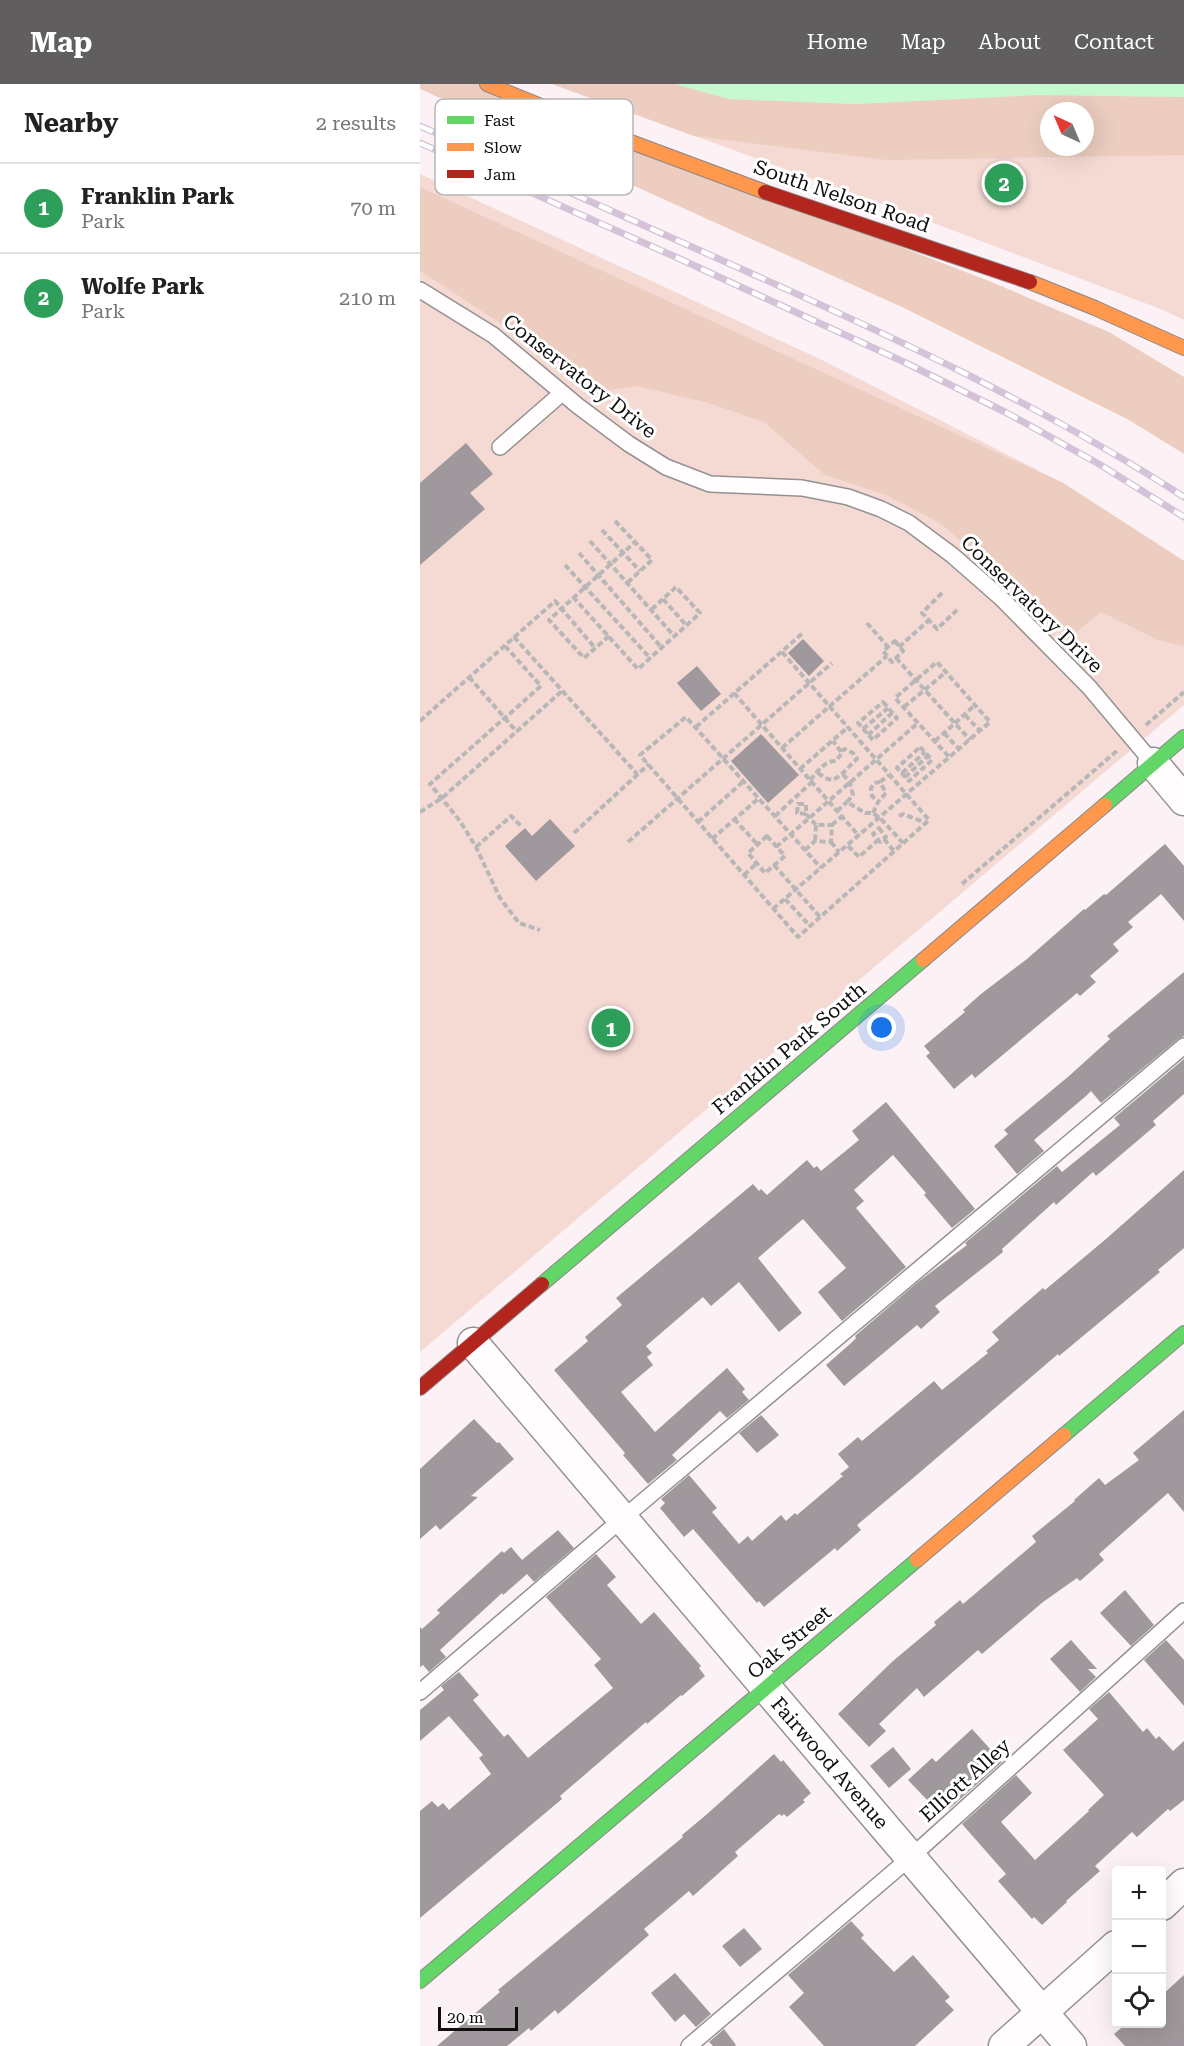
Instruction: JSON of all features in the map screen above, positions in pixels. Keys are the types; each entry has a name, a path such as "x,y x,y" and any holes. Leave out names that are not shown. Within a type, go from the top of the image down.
{"street":[{"name":"South Nelson Road","path":"487,84 523,99"},
{"name":"South Nelson Road","path":"633,144 1041,285 1131,322 1184,348"},
{"name":"Franklin Park South","path":"420,1388 1184,737"},
{"path":"1153,763 1184,800"},
{"name":"Oak Street","path":"420,1981 1184,1333"},
{"name":"Fairwood Avenue","path":"473,1343 1071,2046"},
{"path":"1166,1900 1184,1884"},
{"path":"1004,2046 1112,1950"}],"lane":[{"name":"Conservatory Drive","path":"420,290 493,335 562,393 629,444 666,467 710,484 802,488 848,497 881,508 909,523 952,555 1000,597 1089,687 1153,763"},
{"path":"500,447 562,393"},
{"path":"420,1692 1184,1046"},
{"name":"Elliott Alley","path":"689,2046 911,1857 1184,1611"}],"path":[{"path":"615,521 652,561 627,583"},
{"path":"602,530 640,571"},
{"path":"590,541 674,636"},
{"path":"609,636 584,658 549,620 635,542"},
{"path":"579,553 661,647"},
{"path":"565,565 650,658"},
{"path":"573,597 638,669 700,613 676,587 651,610"},
{"path":"942,593 922,613 938,629 958,609"},
{"path":"663,599 686,625"},
{"path":"420,721 555,601 596,648"},
{"path":"899,646 929,620"},
{"path":"867,622 888,647"},
{"path":"696,727 804,632"},
{"path":"514,637 637,774"},
{"path":"895,641 899,646 903,651 892,662 883,651 895,641"},
{"path":"505,645 541,687 430,784 460,821 476,847 500,898 519,923 540,930"},
{"path":"782,652 929,820 798,937 640,755 686,717 821,868"},
{"path":"782,748 887,656"},
{"path":"896,658 970,740"},
{"path":"773,909 848,846 906,794 950,758 990,722 937,662 895,698 950,758"},
{"path":"628,842 832,663"},
{"path":"904,707 946,672"},
{"path":"469,677 517,732"},
{"path":"420,812 442,798 562,691"},
{"path":"734,693 858,836"},
{"path":"882,702 888,708 897,718 873,740 858,723 882,702"},
{"path":"935,741 975,705"},
{"path":"858,739 888,708"},
{"path":"965,715 980,731"},
{"path":"776,847 919,723"},
{"path":"800,769 848,727"},
{"path":"944,733 959,749"},
{"path":"833,740 841,751"},
{"path":"920,747 932,760 909,781 904,775 897,768 920,747"},
{"path":"818,772 832,780 843,774 857,759 846,749 841,751"},
{"path":"775,816 794,800 823,764 836,761 841,751"},
{"path":"574,832 648,764"},
{"path":"837,811 853,795 850,783 843,774"},
{"path":"878,802 872,796 872,788 875,783 889,775"},
{"path":"896,782 904,775"},
{"path":"698,822 744,781"},
{"path":"873,813 878,802 886,793 880,782"},
{"path":"712,839 759,798"},
{"path":"794,800 798,804 806,804 806,814"},
{"path":"847,802 865,813 873,813 880,818 903,843"},
{"path":"798,804 797,813 806,814 816,825 815,841 805,850"},
{"path":"899,816 903,814 926,823"},
{"path":"476,847 511,816 521,826"},
{"path":"816,825 832,825 842,816"},
{"path":"735,819 758,845"},
{"path":"832,825 831,842 839,852"},
{"path":"878,840 873,834 879,828 886,837 884,839 894,851"},
{"path":"767,836 776,847 784,856 765,873 748,853 767,836"},
{"path":"848,846 859,857 878,840 880,842 884,839"},
{"path":"815,841 831,842"},
{"path":"744,875 757,863"},
{"path":"774,865 820,916"},
{"path":"785,899 810,926"}],"shaded area":[{"path":"420,84 478,84 517,99 442,99 420,89"},
{"path":"552,84 1184,84 1184,320 923,219 633,113 633,99 593,99"},
{"path":"552,84 675,84 729,99 855,104 1037,95 1184,97 1184,155 887,160 694,136 633,114 633,99 593,99"},
{"path":"675,84 1184,84 1184,97 1037,95 855,104 729,99"},
{"path":"633,144 989,281 1109,332 1184,377 1184,454 1129,420 904,308 633,185"},
{"path":"420,174 435,181 435,195 465,195 820,359 1063,483 1184,561 1184,705 420,1352"},
{"path":"420,187 1063,483 1184,561 1184,646 1158,640 1101,612 1069,638 940,523 886,495 825,475 764,422 709,403 637,386 589,395 505,326 420,271"}],"building":[{"path":"466,443 493,474 470,493 485,509 420,565 420,483"},
{"path":"803,639 824,661 809,676 788,653"},
{"path":"697,666 721,694 701,711 677,683"},
{"path":"761,734 799,775 768,803 731,761"},
{"path":"550,819 575,846 536,881 505,846 525,828 532,836"},
{"path":"1165,844 1184,866 1184,921 1161,894 1128,922 1133,927 1113,944 1119,951 1090,976 1096,982 1080,996 1077,993 975,1078 972,1074 954,1089 926,1056 930,1053 924,1046 965,1012 963,1010 981,994 1027,959 1084,909 1104,894 1106,895"},
{"path":"1184,972 1184,1036 1101,1103 1091,1091 1034,1140 1044,1151 1017,1174 994,1146 1008,1134 1004,1130 1110,1039 1107,1036"},
{"path":"1184,1059 1184,1094 1153,1121 1156,1125 1096,1176 1093,1172 1056,1205 1054,1202 1002,1249 1003,1252 935,1306 940,1312 921,1329 917,1325 844,1386 826,1365 856,1338 855,1336 918,1282 967,1245 965,1243 1057,1166 1062,1172 1120,1125 1114,1118"},
{"path":"886,1102 975,1209 952,1228 893,1155 854,1190 864,1201 856,1208 906,1267 842,1321 818,1292 846,1268 803,1219 758,1258 802,1313 779,1332 739,1282 711,1306 703,1297 646,1346 652,1353 647,1357 653,1365 621,1392 655,1432 727,1368 745,1389 742,1392 749,1400 727,1418 720,1411 672,1455 677,1460 648,1484 623,1455 625,1453 554,1370 588,1341 585,1337 622,1305 616,1298 753,1184 767,1195 807,1160 814,1168 817,1166 821,1171 859,1140 852,1131"},
{"path":"1184,1170 1184,1248 1158,1270 1160,1272 1059,1356 1058,1354 857,1525 861,1530 837,1551 835,1548 764,1607 759,1601 757,1603 693,1529 684,1537 660,1508 665,1503 661,1499 689,1475 717,1508 712,1512 739,1544 748,1536 752,1541 781,1515 786,1521 795,1513 797,1515 843,1476 840,1474 849,1467 838,1454 858,1437 862,1441 934,1381 942,1390 988,1353 986,1351 999,1340 992,1332 1043,1288 1045,1290 1106,1239"},
{"path":"1184,1410 1184,1512 1168,1493 1099,1554 1104,1560 1080,1581 1077,1578 1043,1602 982,1654 978,1650 924,1697 917,1688 879,1724 886,1731 869,1747 838,1714 893,1661 936,1625 934,1622 960,1600 963,1604 1036,1542 1032,1536 1099,1478 1105,1485 1139,1460 1133,1453"},
{"path":"761,1415 779,1435 757,1453 739,1433"},
{"path":"474,1419 514,1459 471,1496 478,1497 440,1530 436,1525 420,1539 420,1469"},
{"path":"558,1530 574,1548 534,1582 527,1574 503,1595 502,1593 440,1650 446,1657 429,1672 423,1665 420,1667 420,1627 422,1629 440,1613 437,1610 502,1551 504,1553 511,1547 522,1560"},
{"path":"596,1554 616,1577 607,1585 641,1624 654,1612 701,1666 699,1668 705,1676 647,1724 646,1722 560,1796 562,1799 420,1918 420,1811 432,1801 438,1807 443,1803 449,1810 491,1774 479,1758 483,1755 449,1716 420,1741 420,1710 444,1690 441,1686 459,1672 479,1695 473,1700 504,1737 508,1734 528,1758 613,1688 594,1665 601,1659 546,1597"},
{"path":"1125,1590 1154,1625 1131,1646 1100,1613"},
{"path":"1071,1640 1097,1669 1088,1669 1096,1677 1080,1692 1050,1659"},
{"path":"1166,1640 1184,1660 1184,1706 1144,1660"},
{"path":"1109,1692 1143,1732 1147,1728 1156,1739 1159,1736 1173,1751 1184,1741 1184,1800 1170,1811 1168,1809 1137,1837 1132,1832 1095,1866 1100,1871 1042,1925 1034,1917 1032,1919 998,1881 1006,1874 962,1824 1016,1775 1032,1793 1001,1822 1035,1860 1104,1795 1063,1750 1098,1719 1089,1709"},
{"path":"972,1729 1002,1762 949,1809 937,1795 929,1802 908,1780 932,1758 936,1762"},
{"path":"893,1747 911,1769 889,1788 870,1766"},
{"path":"774,1754 781,1762 783,1760 811,1793 803,1800 805,1802 787,1817 779,1814 735,1852 738,1856 693,1896 689,1891 644,1929 649,1935 558,2014 555,2010 531,2031 529,2028 507,2046 437,2046 500,1992 498,1990 683,1837 682,1835"},
{"path":"851,1921 864,1935 861,1938 894,1972 913,1955 950,1997 945,2001 954,2010 915,2046 824,2046 789,2007 804,1993 788,1975"},
{"path":"744,1928 762,1949 740,1967 722,1946"},
{"path":"675,1973 711,2014 696,2027 684,2014 675,2022 651,1993"},
{"path":"1184,1975 1184,2046 1125,2046 1114,2034 1121,2028 1166,2028 1166,1991"},
{"path":"724,2029 736,2045 713,2046 709,2042"}],"railway":[{"path":"420,126 435,133"},
{"path":"420,143 435,150"},
{"path":"537,195 904,362 1005,412 1099,464 1184,517"},
{"path":"575,195 804,297 971,376 1079,434 1184,497"}],"traffic: fast":[{"path":"1105,805 1184,737"},
{"path":"542,1284 923,960"},
{"path":"1064,1435 1184,1333"},
{"path":"420,1981 917,1560"}],"traffic: slow":[{"path":"487,84 524,99"},
{"path":"633,143 765,192"},
{"path":"1030,282 1184,348"},
{"path":"923,960 1105,805"},
{"path":"917,1560 1064,1435"}],"traffic: jam":[{"path":"765,192 1030,282"},
{"path":"420,1388 542,1284"}],"place":[{"name":"Wolfe Park","path":"1004,183"},
{"name":"Franklin Park","path":"611,1028"}]}
